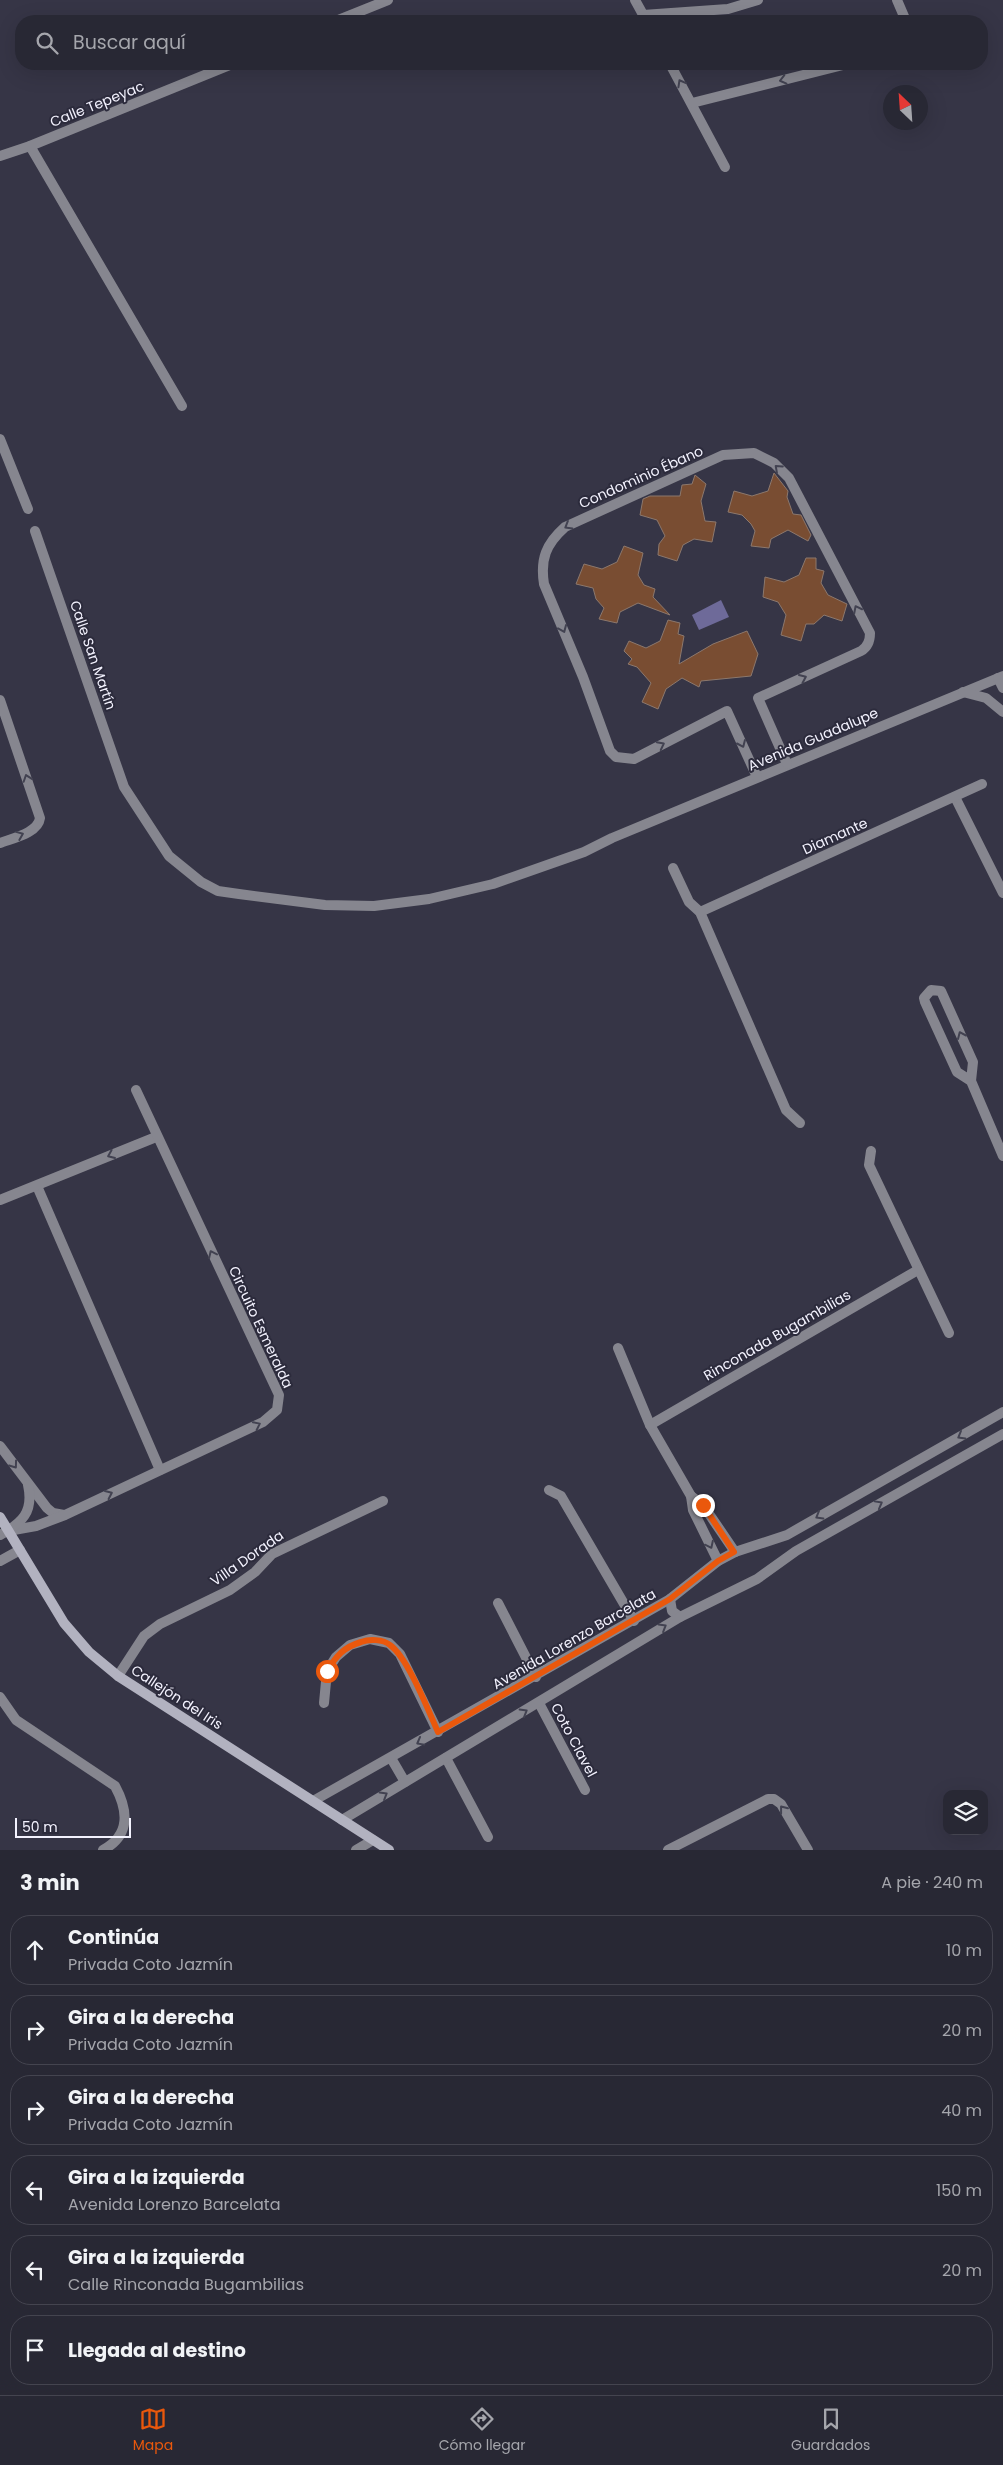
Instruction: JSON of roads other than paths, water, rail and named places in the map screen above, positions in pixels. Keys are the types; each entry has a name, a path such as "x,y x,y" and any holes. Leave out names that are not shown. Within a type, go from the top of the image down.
{"street":[{"path":"351,15 388,0"},
{"path":"635,0 642,15"},
{"path":"672,15 728,9 758,0"},
{"path":"897,0 903,15"},
{"name":"Calle Tepeyac","path":"0,156 30,146 217,70"},
{"path":"673,70 725,167"},
{"path":"692,103 823,70"},
{"path":"30,146 182,406"},
{"path":"0,439 28,509"},
{"name":"Condominio Ébano","path":"757,777 728,711 634,759 616,758 606,744 583,677 544,584 541,569 544,553 552,538 565,526 723,455 754,453 774,463 789,478 870,633 870,638 862,651 758,698 786,764"},
{"name":"Calle San Martín","path":"35,531 124,787 169,856 201,882 218,891 324,905 374,906 429,900 493,884 584,852 635,828"},
{"path":"1000,677 1003,688"},
{"name":"Avenida Guadalupe","path":"635,828 1000,677"},
{"path":"963,692 986,698 1003,712"},
{"path":"0,700 40,818 36,828 0,843"},
{"name":"Diamante","path":"700,912 982,784"},
{"path":"955,797 1003,893"},
{"path":"673,868 689,902 700,912 786,1110 800,1123"},
{"path":"971,1081 957,1072 925,1002 924,998 930,990 941,991 948,1004 973,1062 971,1081 1003,1156"},
{"name":"Circuito Esmeralda","path":"4,1533 36,1526 65,1515 263,1422 277,1410 280,1402 279,1395 156,1137 136,1090"},
{"path":"0,1200 156,1137"},
{"path":"871,1151 870,1165 918,1270 949,1332"},
{"path":"37,1186 160,1470"},
{"name":"Rinconada Bugambilias","path":"650,1425 918,1270"},
{"path":"618,1348 650,1425 691,1496 693,1510 718,1561"},
{"name":"Avenida Lorenzo Barcelata","path":"313,1801 634,1621 670,1599 718,1561 734,1552 787,1535 1003,1412"},
{"path":"342,1820 680,1617 757,1579 796,1551 1003,1434"},
{"path":"0,1446 47,1508 53,1513 65,1515"},
{"path":"4,1533 18,1525 27,1512 30,1498 28,1484"},
{"path":"549,1490 561,1496 634,1621"},
{"path":"691,1496 703,1505 734,1552"},
{"name":"Villa Dorada","path":"118,1676 144,1636 160,1624 230,1590 255,1572 272,1554 383,1501"},
{"name":"Callejón del Iris","path":"0,1517 4,1533 20,1550 64,1623 89,1652 118,1676 389,1850"},
{"path":"787,1535 795,1540 796,1551"},
{"path":"0,1561 20,1550"},
{"path":"670,1599 672,1611 680,1617"},
{"path":"498,1603 536,1677"},
{"path":"324,1703 327,1671 336,1656 350,1645 370,1639 389,1643 400,1654 438,1732"},
{"path":"0,1697 16,1720 115,1786 122,1798 126,1812 125,1821 112,1845 103,1850"},
{"name":"Coto Clavel","path":"539,1703 585,1790"},
{"path":"391,1758 406,1782"},
{"path":"446,1758 488,1837"},
{"path":"668,1850 768,1799 781,1804 808,1850"},
{"path":"356,1850 373,1840"}]}
